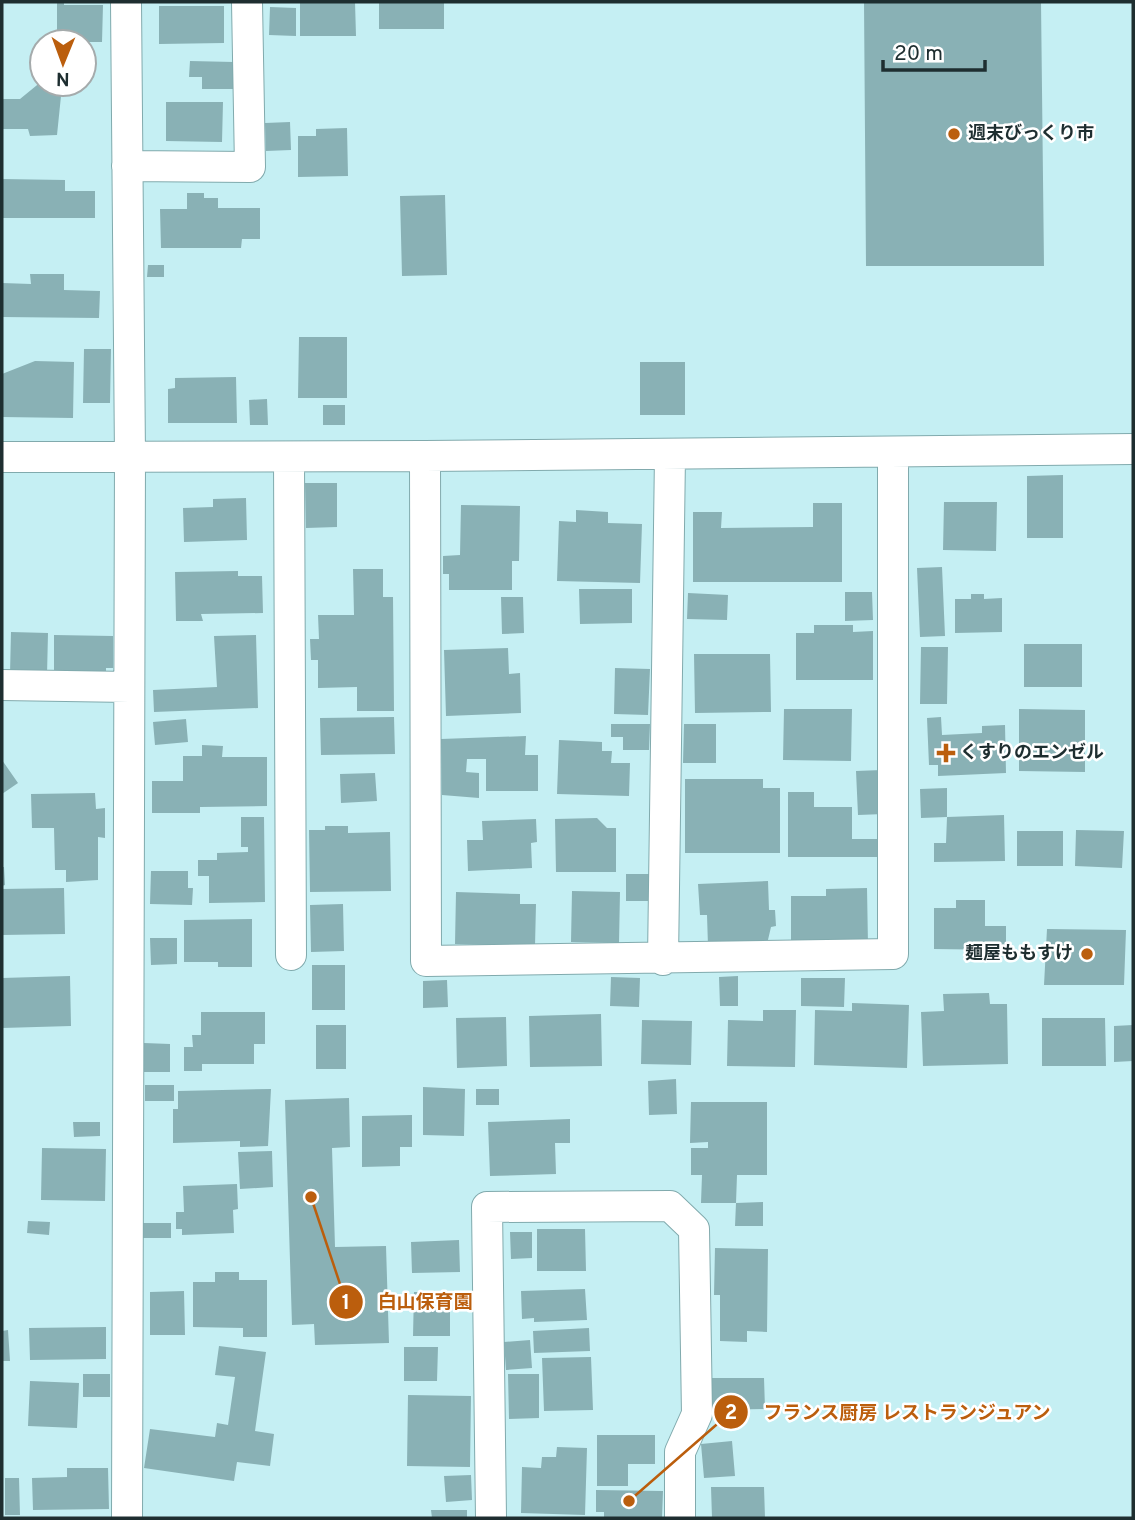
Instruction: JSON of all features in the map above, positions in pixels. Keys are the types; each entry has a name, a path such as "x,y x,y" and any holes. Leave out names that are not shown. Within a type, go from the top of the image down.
{"street":[{"path":"126,2 130,457 127,1518"},
{"path":"127,166 250,167 247,2"},
{"path":"2,457 670,455 1133,449"},
{"path":"425,456 426,961 663,960 893,954 893,452"},
{"path":"663,960 670,455"},
{"path":"289,457 291,955"},
{"path":"2,685 129,687"},
{"path":"491,1518 487,1207 657,1206 670,1206 694,1229 697,1414 680,1452 680,1518"}],"building":[{"path":"57,2 64,2 64,5 103,5 102,42 98,42 98,28 57,28"},
{"path":"300,2 355,2 356,36 300,36"},
{"path":"379,2 444,2 444,29 379,29"},
{"name":"週末びっくり市","path":"864,2 1041,2 1044,266 866,266"},
{"path":"159,6 224,6 224,43 159,44"},
{"path":"270,7 296,8 296,36 269,35"},
{"path":"190,61 234,62 234,89 202,89 202,77 189,77"},
{"path":"28,92 28,98 61,98 57,135 30,136 28,129 3,129 3,99 20,99"},
{"path":"166,102 223,102 222,142 166,141"},
{"path":"290,122 291,150 266,151 265,123"},
{"path":"347,128 348,176 298,177 298,136 316,136 316,129"},
{"path":"2,179 65,180 65,191 95,191 95,218 2,218"},
{"path":"187,193 204,193 204,198 218,198 218,208 260,208 260,239 242,239 241,248 161,248 160,209 187,209"},
{"path":"445,195 447,275 402,276 400,196"},
{"path":"148,265 164,265 164,277 147,277"},
{"path":"30,274 64,274 64,290 100,291 99,318 2,317 2,283 31,284"},
{"path":"299,337 347,337 347,398 298,398"},
{"path":"84,349 111,349 110,403 83,403"},
{"path":"35,361 74,362 73,418 2,417 2,374"},
{"path":"640,362 685,362 685,415 640,415"},
{"path":"236,377 237,423 168,423 168,389 175,388 175,378"},
{"path":"267,399 268,425 250,425 249,400"},
{"path":"323,405 345,405 345,425 323,425"},
{"path":"1063,475 1063,538 1027,538 1027,476"},
{"path":"305,483 337,483 337,527 306,528"},
{"path":"246,498 247,540 184,542 183,508 213,507 213,499"},
{"path":"944,502 997,502 996,551 943,550"},
{"path":"813,503 842,503 842,582 693,582 693,512 722,512 721,528 813,527"},
{"path":"461,505 520,506 519,561 512,561 512,590 449,590 449,574 443,574 443,556 460,555"},
{"path":"576,510 608,512 608,523 642,524 640,583 557,581 559,521 576,522"},
{"path":"942,567 945,636 920,637 917,568"},
{"path":"353,569 383,569 383,597 393,597 394,711 357,711 357,687 318,688 318,660 311,660 310,639 319,639 318,615 354,615"},
{"path":"238,571 238,576 262,576 263,613 201,614 203,621 176,621 175,572"},
{"path":"579,589 632,589 632,623 580,624"},
{"path":"845,592 872,592 873,620 845,621"},
{"path":"688,593 728,595 727,620 687,619"},
{"path":"971,594 984,594 984,599 1002,598 1002,632 955,633 955,599 971,599"},
{"path":"501,597 523,597 524,633 502,634"},
{"path":"814,625 853,625 853,632 873,631 873,680 796,680 796,633 814,633"},
{"path":"11,632 48,633 47,675 10,674"},
{"path":"54,635 113,636 113,668 106,668 106,677 54,676"},
{"path":"256,635 258,708 154,712 153,690 217,687 214,636"},
{"path":"1024,644 1082,644 1082,687 1024,687"},
{"path":"921,647 948,647 947,704 920,704"},
{"path":"508,648 509,674 520,673 521,713 446,716 444,650"},
{"path":"694,654 770,654 771,712 695,713"},
{"path":"615,668 650,669 648,715 614,714"},
{"path":"784,709 852,709 851,761 783,760"},
{"path":"1019,709 1085,710 1085,772 1019,771"},
{"path":"394,717 395,754 321,755 320,718"},
{"path":"941,717 942,735 982,733 982,726 1005,725 1006,773 938,776 938,765 929,765 927,718"},
{"path":"186,719 188,742 155,745 153,722"},
{"path":"611,724 650,724 649,750 623,750 623,737 611,737"},
{"path":"684,724 716,724 716,763 683,763"},
{"path":"526,736 525,755 538,755 538,791 486,791 486,759 467,759 466,772 479,773 479,798 442,795 441,739"},
{"path":"559,740 602,742 602,751 612,751 611,763 630,763 629,796 557,794"},
{"path":"202,745 223,746 222,757 267,757 267,806 200,807 200,813 152,813 152,781 183,781 183,756 202,756"},
{"path":"2,760 18,783 2,794"},
{"path":"882,770 884,814 858,815 856,771"},
{"path":"375,773 377,801 341,803 340,774"},
{"path":"685,779 763,779 763,788 780,788 780,853 685,853"},
{"path":"947,788 947,817 921,818 920,789"},
{"path":"788,792 814,792 814,807 852,807 852,839 879,839 879,857 788,857"},
{"path":"95,793 96,809 105,808 105,838 98,837 98,880 66,882 66,870 55,870 54,828 32,828 31,794"},
{"path":"1004,815 1005,861 934,862 934,843 946,843 947,817"},
{"path":"241,817 264,817 265,902 209,903 209,876 198,876 198,860 217,860 217,853 248,852 248,847 241,847"},
{"path":"597,818 607,828 616,828 616,872 556,872 555,819"},
{"path":"536,819 537,842 531,843 532,868 468,871 467,840 483,840 482,821"},
{"path":"325,826 348,826 348,833 390,832 391,891 310,892 309,830 325,830"},
{"path":"1076,830 1124,831 1122,868 1075,866"},
{"path":"1017,831 1063,831 1063,866 1017,866"},
{"path":"2,867 5,885 2,886"},
{"path":"151,871 188,871 188,888 193,888 192,905 150,904"},
{"path":"626,874 649,874 649,901 626,901"},
{"path":"768,881 769,910 775,910 776,926 771,927 767,944 708,946 707,915 700,915 698,884"},
{"path":"64,888 65,934 2,935 2,889"},
{"path":"867,888 868,945 791,946 791,896 826,896 826,889"},
{"path":"572,891 620,892 619,943 571,942"},
{"path":"456,892 520,894 520,904 536,904 535,946 455,944"},
{"path":"956,900 985,900 985,926 1006,926 1006,950 934,949 934,908 956,908"},
{"path":"343,904 344,951 311,952 310,905"},
{"path":"252,919 252,967 218,967 218,962 184,962 184,920"},
{"path":"1047,929 1126,930 1124,985 1044,985"},
{"path":"150,938 177,938 177,964 151,965"},
{"path":"312,965 345,965 345,1010 312,1010"},
{"path":"70,976 71,1026 2,1028 2,978"},
{"path":"738,976 738,1006 720,1006 719,977"},
{"path":"611,977 640,978 639,1007 610,1006"},
{"path":"801,978 845,978 844,1007 801,1006"},
{"path":"447,980 448,1007 423,1008 423,981"},
{"path":"989,993 990,1004 1007,1004 1008,1064 923,1066 921,1012 944,1011 943,994"},
{"path":"852,1003 909,1005 907,1068 814,1065 815,1010 852,1011"},
{"path":"763,1010 796,1010 795,1067 727,1066 728,1020 763,1021"},
{"path":"201,1012 265,1012 265,1044 254,1044 254,1064 202,1064 202,1071 184,1071 184,1047 193,1047 192,1035 201,1035"},
{"path":"601,1014 602,1066 530,1067 529,1016"},
{"path":"506,1017 507,1066 457,1068 456,1018"},
{"path":"1042,1018 1105,1018 1106,1066 1042,1066"},
{"path":"642,1020 692,1021 691,1065 641,1064"},
{"path":"316,1025 346,1025 346,1069 316,1069"},
{"path":"1133,1025 1133,1061 1114,1062 1114,1026"},
{"path":"144,1043 170,1044 170,1072 144,1072"},
{"path":"676,1079 677,1114 649,1115 648,1081"},
{"path":"145,1085 174,1085 174,1101 145,1101"},
{"path":"423,1087 465,1089 464,1136 423,1135"},
{"path":"271,1089 268,1146 240,1147 240,1141 173,1143 173,1109 178,1109 178,1091"},
{"path":"476,1089 499,1089 499,1105 476,1105"},
{"path":"349,1098 350,1147 332,1148 335,1247 386,1246 389,1343 315,1345 314,1324 292,1325 285,1100"},
{"path":"691,1102 767,1102 767,1175 737,1175 736,1203 701,1203 702,1175 691,1175 691,1148 708,1148 708,1142 690,1143"},
{"path":"412,1115 412,1147 400,1147 400,1166 362,1167 362,1116"},
{"path":"570,1119 570,1143 555,1143 556,1174 490,1176 488,1122"},
{"path":"73,1122 100,1122 100,1136 74,1137"},
{"path":"42,1148 106,1149 105,1201 41,1200"},
{"path":"272,1151 273,1187 240,1189 238,1152"},
{"path":"237,1184 238,1209 233,1210 234,1233 182,1235 182,1229 176,1229 176,1212 184,1212 183,1186"},
{"path":"763,1202 763,1226 735,1226 736,1203"},
{"path":"28,1221 50,1222 49,1235 27,1233"},
{"path":"143,1223 171,1223 171,1238 143,1238"},
{"path":"537,1229 585,1229 586,1271 537,1271"},
{"path":"510,1232 532,1232 532,1258 511,1259"},
{"path":"459,1240 460,1272 412,1273 411,1242"},
{"path":"715,1248 768,1249 767,1332 747,1331 747,1342 720,1341 720,1295 714,1295"},
{"path":"215,1272 239,1272 239,1280 267,1280 267,1337 243,1337 243,1328 193,1327 193,1282 215,1282"},
{"path":"585,1289 587,1320 534,1322 534,1318 522,1319 521,1291"},
{"path":"184,1291 185,1335 150,1335 150,1292"},
{"path":"414,1292 450,1292 450,1336 413,1336"},
{"path":"106,1327 106,1359 30,1360 29,1328"},
{"path":"589,1328 590,1351 534,1353 533,1331"},
{"path":"8,1330 10,1361 2,1361 2,1331"},
{"path":"530,1340 532,1368 506,1370 504,1342"},
{"path":"219,1346 266,1352 255,1431 274,1434 270,1466 237,1462 234,1481 144,1468 150,1429 215,1437 217,1423 228,1425 235,1377 215,1375"},
{"path":"404,1347 438,1347 437,1381 404,1381"},
{"path":"591,1357 593,1410 544,1411 542,1358"},
{"path":"83,1374 110,1374 110,1397 83,1397"},
{"path":"508,1374 539,1374 539,1418 509,1419"},
{"path":"710,1378 764,1378 765,1409 710,1410"},
{"path":"30,1381 79,1383 77,1428 28,1426"},
{"path":"408,1395 471,1396 470,1467 407,1466"},
{"path":"597,1435 655,1435 655,1464 628,1464 628,1486 597,1486"},
{"path":"732,1441 735,1476 704,1478 701,1444"},
{"path":"557,1447 587,1448 585,1515 521,1513 522,1467 541,1468 542,1457 556,1457"},
{"path":"67,1468 108,1468 109,1509 33,1510 32,1478 67,1477"},
{"path":"471,1475 472,1500 446,1502 444,1476"},
{"path":"5,1478 19,1478 20,1515 5,1515"},
{"path":"711,1487 764,1487 765,1518 712,1518"},
{"path":"596,1490 663,1491 662,1518 604,1518 604,1512 596,1512"},
{"path":"431,1510 467,1510 467,1518 432,1518"}],"place":[{"name":"週末びっくり市","path":"954,134"},
{"name":"くすりのエンゼル","path":"946,753"},
{"name":"麺屋ももすけ","path":"1087,954"},
{"name":"白山保育園","path":"311,1197"},
{"name":"フランス厨房 レストランジュアン","path":"629,1501"}]}
